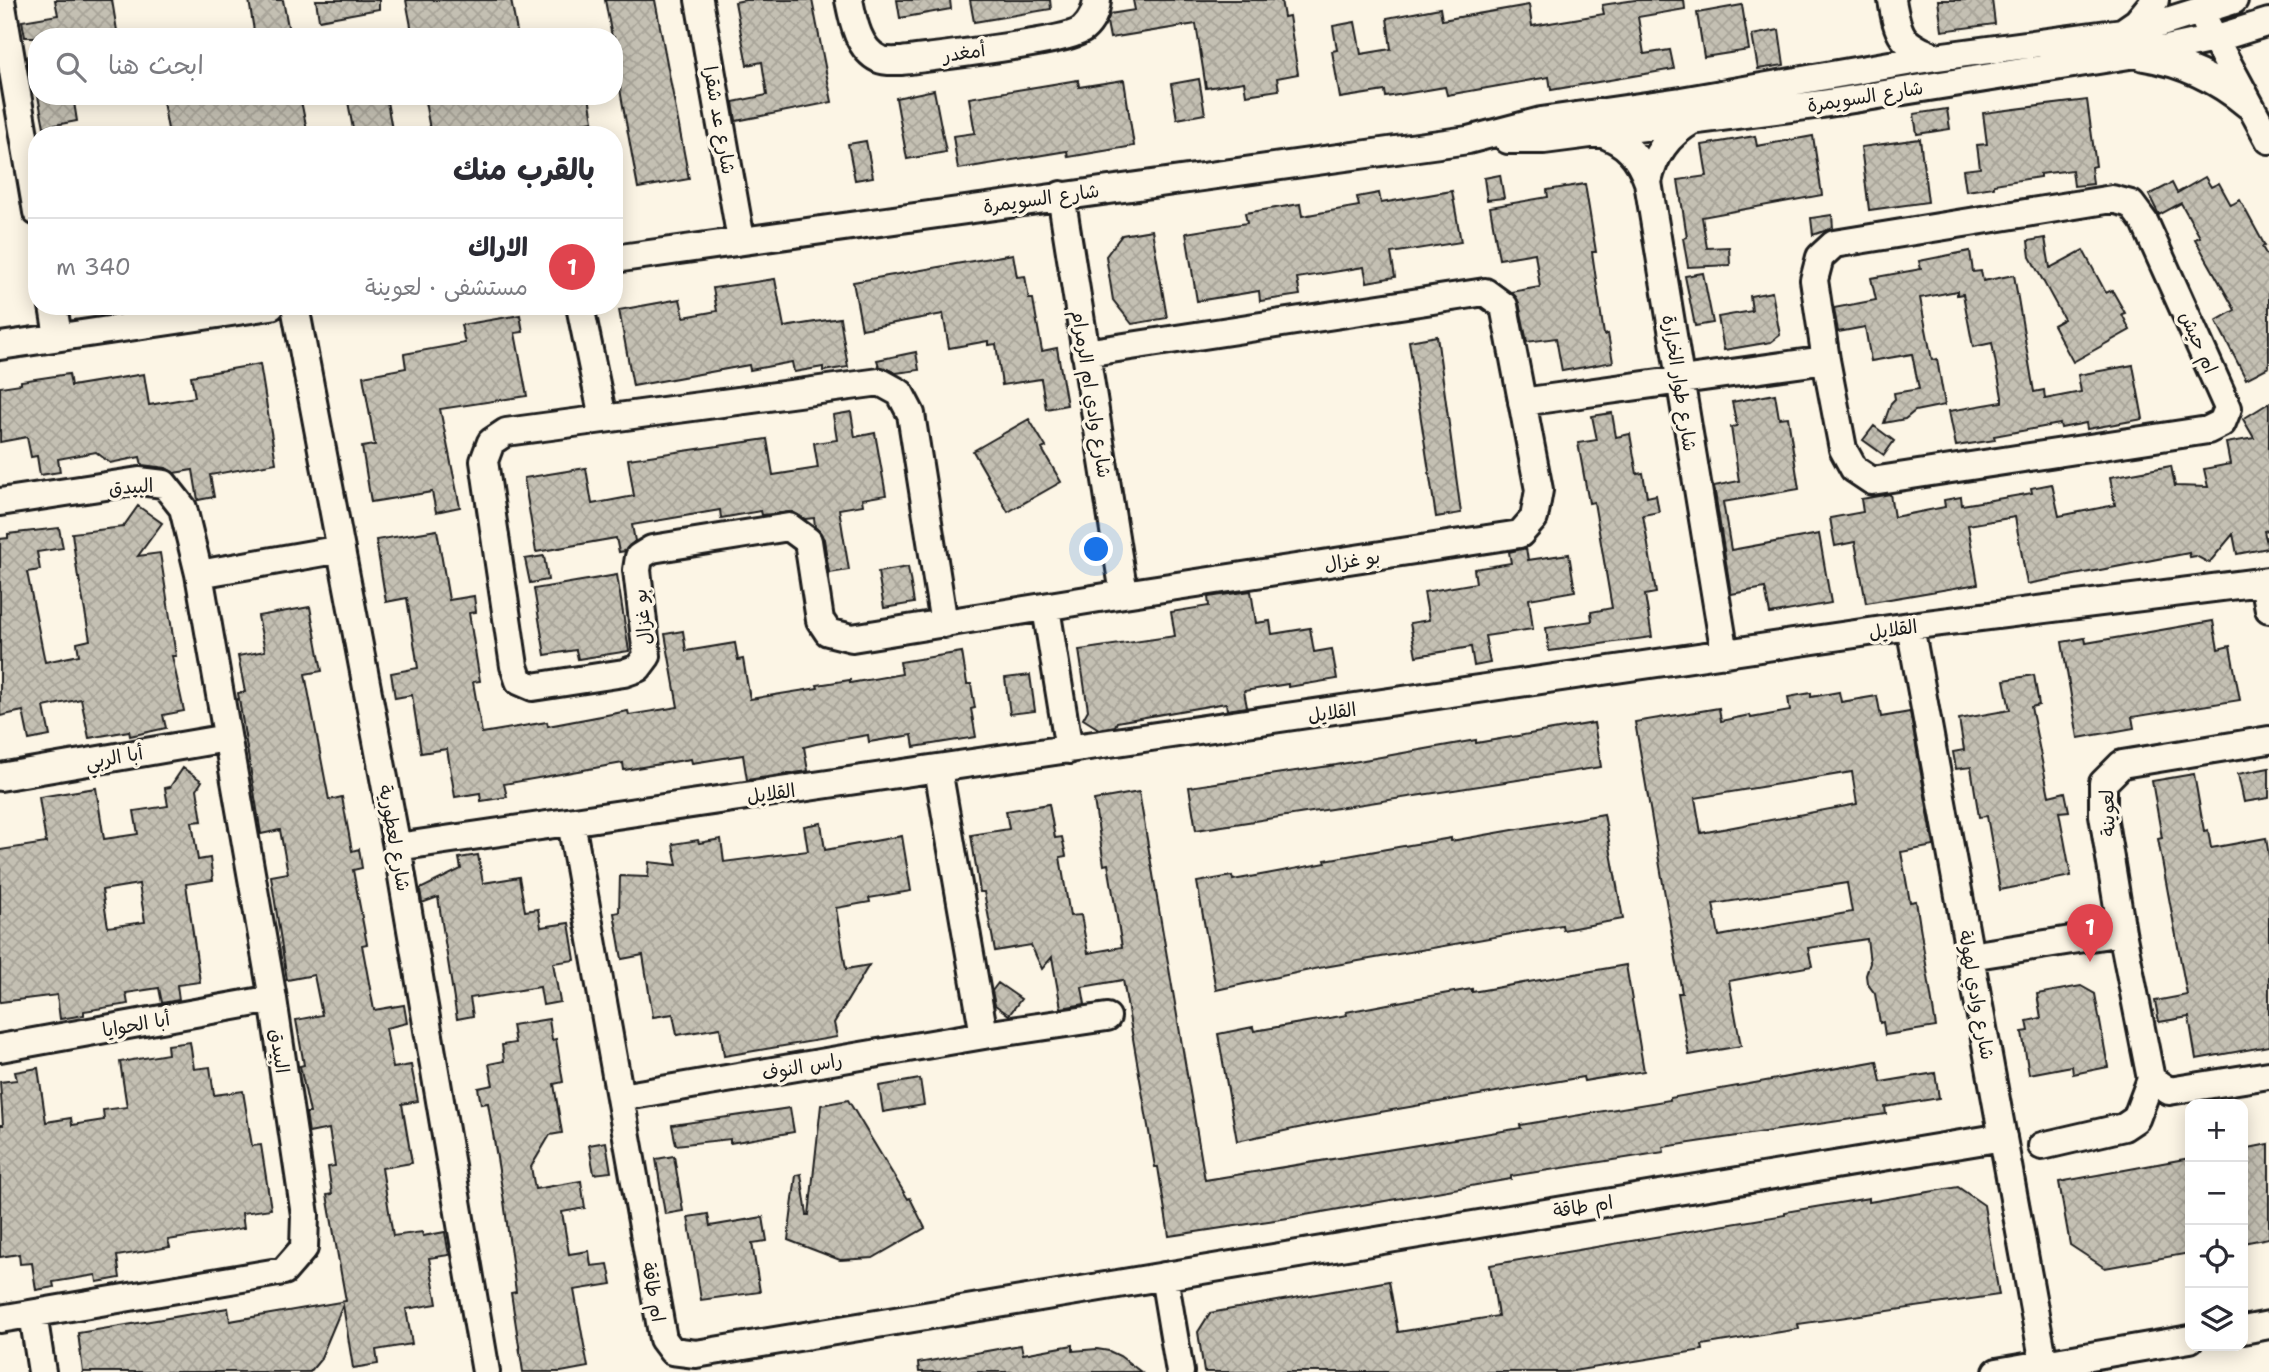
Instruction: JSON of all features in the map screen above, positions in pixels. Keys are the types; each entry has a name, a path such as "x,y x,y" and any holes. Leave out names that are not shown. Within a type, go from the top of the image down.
{"street":[{"path":"1,0 5,62 28,170"},
{"name":"شارع عد شقرا","path":"699,0 741,240"},
{"name":"أمغدر","path":"849,0 853,21 865,48 880,60 902,61 1055,39 1082,30 1095,13 1097,0"},
{"path":"1892,0 1897,29 1914,47 1936,57"},
{"path":"2155,0 2124,43 2148,58 2194,71 2235,95 2254,110"},
{"name":"شارع السويمرة","path":"1468,140 1544,139 1822,104 2124,43 2197,5 2234,0"},
{"path":"2245,0 2265,32"},
{"path":"2197,5 2269,140"},
{"path":"1867,68 1884,50 1897,29"},
{"name":"شارع السويمرة","path":"623,258 1468,140 1541,121 1681,101 1936,57 2214,39 2265,32"},
{"path":"1648,181 1663,145 1671,135 1692,121"},
{"name":"شارع طوار الخرارة","path":"1600,133 1626,145 1636,156 1648,181 1725,654"},
{"name":"شارع وادي ام الرمرام","path":"1061,195 1125,594"},
{"name":"ام حيش","path":"2112,199 2131,204 2145,223 2228,408 2222,423 2208,430 1872,481 1854,469 1843,449 1826,360 1814,280 1820,257 1833,244 2112,199"},
{"name":"بو غزال","path":"944,624 911,414 900,393 880,382 506,432 491,442 484,461 514,666 519,681 533,688 624,673 638,667 647,656 637,570 639,557 652,549 789,527 808,541 820,620 828,632 852,638 944,624 1045,608 1125,594 1520,534 1534,517 1539,490 1504,306 1485,292 1085,353"},
{"path":"54,315 58,336"},
{"path":"0,346 207,315"},
{"name":"شارع لعطورية","path":"297,315 397,847 486,1372"},
{"path":"582,315 603,418"},
{"path":"1522,402 1826,360"},
{"name":"البيدق","path":"0,502 139,481 164,484 183,508 199,574 273,999 305,1215 304,1248 284,1271 0,1319"},
{"path":"199,574 341,550"},
{"path":"2267,582 2269,609"},
{"name":"القلايل","path":"397,847 1910,626 2267,582"},
{"path":"1045,608 1069,750"},
{"name":"شارع وادي لهولة","path":"1910,626 2043,1364"},
{"name":"أبا الربي","path":"0,777 227,738"},
{"name":"لعوينة","path":"2151,1079 2122,932 2103,815 2103,783 2122,764 2269,740"},
{"path":"938,769 984,1035"},
{"name":"ام طاقة","path":"571,822 663,1339 673,1351 696,1354 2003,1137"},
{"path":"1970,956 2122,932"},
{"name":"أبا الحوايا","path":"0,1048 273,999"},
{"name":"راس النوف","path":"621,1097 984,1035 1107,1017"},
{"path":"2042,1146 2124,1127 2136,1119 2151,1079 2168,1091 2269,1075"},
{"path":"1164,1276 1180,1372"},
{"path":"33,1314 42,1372"},
{"path":"2248,1328 2269,1325"},
{"path":"1997,1372 2185,1340"}],"building":[{"path":"55,0 112,0 117,28 28,28 28,37 25,37 22,21 58,15"},
{"path":"249,0 283,0 288,28 254,28"},
{"path":"316,0 379,0 379,9 319,20"},
{"path":"406,0 511,0 516,28 411,28"},
{"path":"605,0 655,0 689,179 638,188 623,105 623,28 610,28"},
{"path":"812,0 832,102 736,121 733,102 767,95 762,62 747,65 735,2"},
{"path":"897,0 950,0 951,9 900,18"},
{"path":"970,0 1050,0 1051,9 974,22"},
{"path":"1133,0 1281,0 1284,17 1289,16 1298,74 1277,78 1279,90 1246,95 1244,82 1206,88 1196,24 1110,38 1107,22 1110,14 1135,10"},
{"path":"1635,0 1684,0 1685,9 1638,17 1644,54 1670,50 1674,69 1551,90 1549,77 1447,95 1445,87 1386,97 1385,91 1340,98 1332,51 1337,50 1333,26 1355,22 1361,54 1391,49 1387,18 1440,8 1442,20 1529,5 1532,26 1604,14 1602,5"},
{"path":"1938,0 1992,0 1995,24 1942,31"},
{"path":"1742,5 1749,50 1704,57 1697,13"},
{"path":"1779,30 1784,65 1758,69 1752,35"},
{"path":"1199,79 1205,114 1177,119 1171,84"},
{"path":"1078,80 1079,87 1124,80 1134,146 1068,157 1067,151 958,169 953,136 975,133 969,98"},
{"path":"934,90 946,152 907,159 896,98"},
{"path":"2087,100 2096,166 2091,167 2093,184 2074,186 2072,170 2040,174 2040,177 1966,191 1963,170 1980,168 1977,145 1987,144 1983,113"},
{"path":"40,105 74,105 77,121 44,126"},
{"path":"164,105 302,105 306,126 167,126"},
{"path":"349,105 388,105 391,126 352,126"},
{"path":"426,105 590,105 593,121 564,126 429,126"},
{"path":"1947,109 1950,129 1917,134 1914,114"},
{"path":"1755,136 1757,146 1813,136 1822,195 1702,217 1707,248 1729,247 1730,265 1688,267 1683,238 1687,237 1678,180 1707,176 1702,145"},
{"path":"1920,139 1928,202 1869,210 1861,147"},
{"path":"866,141 873,177 855,180 848,144"},
{"path":"1500,175 1504,198 1487,200 1484,178"},
{"path":"2205,177 2211,187 2219,183 2231,205 2240,200 2265,246 2262,247 2269,259 2269,367 2246,379 2216,321 2235,310 2195,239 2200,237 2181,203 2159,215 2149,195 2172,183 2177,193"},
{"path":"1585,184 1596,252 1592,252 1604,335 1608,334 1613,362 1562,371 1556,338 1527,342 1519,303 1511,292 1540,287 1535,253 1499,259 1490,207 1548,197 1547,190"},
{"path":"1452,191 1461,242 1391,253 1395,277 1367,282 1364,267 1297,278 1300,295 1260,301 1259,291 1197,301 1186,233 1247,223 1245,213 1300,204 1302,216 1359,206 1357,197 1379,193 1381,203"},
{"path":"1832,215 1833,228 1813,235 1811,218"},
{"path":"1152,230 1167,318 1132,324 1113,300 1106,256 1122,235"},
{"path":"2045,238 2050,268 2083,250 2106,293 2112,290 2125,313 2122,314 2130,330 2073,362 2053,325 2064,319 2030,257 2028,241"},
{"path":"1970,251 1973,272 1981,271 1983,281 2014,275 2034,392 2044,390 2045,399 2081,392 2078,375 2133,365 2143,419 2087,429 2086,423 2061,428 2060,424 1994,436 1995,440 1956,446 1949,411 2002,402 1992,343 1973,347 1963,294 1957,295 1957,291 1920,298 1932,360 1937,359 1945,405 1915,411 1905,419 1884,423 1895,399 1894,393 1919,389 1912,354 1871,361 1865,327 1838,332 1834,308 1876,300 1871,278 1921,269 1919,261"},
{"path":"1013,254 1017,277 1025,276 1029,299 1033,299 1042,351 1057,348 1067,405 1046,409 1041,379 1002,385 996,344 988,345 988,341 949,348 943,314 862,329 853,282"},
{"path":"1703,273 1713,323 1695,326 1685,276"},
{"path":"775,279 784,327 840,318 848,367 823,371 823,367 794,372 792,362 750,370 749,365 633,386 620,315 623,315 623,309 680,299 684,317 717,311 713,288"},
{"path":"1772,292 1780,335 1771,342 1724,350 1718,317 1752,311 1750,296"},
{"path":"520,315 523,332 515,333 527,396 440,409 460,507 436,512 432,492 371,502 362,447 375,445 363,376 406,368 404,354 465,343 461,325"},
{"path":"1437,336 1461,513 1436,517 1409,341"},
{"path":"916,352 919,370 896,373 879,366 877,360"},
{"path":"260,364 276,463 210,475 214,497 198,500 193,470 174,473 166,468 142,465 140,457 110,463 96,452 58,459 60,472 40,475 37,456 31,457 27,437 0,442 0,387 69,374 71,386 144,374 149,405 195,397 191,376"},
{"path":"1775,394 1779,418 1788,417 1799,489 1723,502 1731,550 1819,534 1831,603 1770,614 1765,588 1731,594 1714,486 1739,481 1731,427 1737,426 1732,402"},
{"path":"2269,403 2269,530 2264,531 2268,548 2237,554 2233,534 2209,563 2196,556 2190,557 2189,553 2027,584 2015,517 1968,525 1978,584 1866,603 1855,542 1835,546 1830,518 1863,512 1861,499 1890,494 1894,517 1945,507 1944,500 1961,497 1962,505 2032,493 2031,488 2052,484 2059,516 2115,505 2110,477 2171,466 2175,486 2208,487 2204,469 2230,464 2226,443 2254,438 2243,419"},
{"path":"851,412 855,437 875,433 886,495 862,499 863,505 839,509 849,570 829,573 824,539 815,527 814,518 805,519 792,512 762,515 761,511 721,518 720,510 632,525 635,541 625,551 619,552 616,538 536,552 524,478 586,468 592,504 634,496 628,459 767,439 773,475 818,468 814,443 837,440 833,415"},
{"path":"1612,413 1616,437 1630,434 1637,474 1643,473 1647,497 1656,495 1659,512 1643,515 1656,593 1645,595 1652,637 1549,651 1546,628 1592,621 1591,612 1612,608 1594,502 1589,503 1578,443 1597,440 1592,416"},
{"path":"1029,419 1046,447 1042,449 1061,482 1008,512 973,451"},
{"path":"1874,426 1894,441 1884,455 1863,440"},
{"path":"138,506 162,523 138,556 160,553 176,656 172,656 184,711 163,715 166,728 130,736 129,731 89,738 81,699 44,707 50,736 29,740 23,711 0,716 0,539 8,538 8,534 59,528 63,548 37,552 40,570 27,572 45,662 79,655 77,643 90,640 72,533 123,527"},
{"path":"437,530 449,600 474,596 476,612 469,613 480,681 473,682 482,733 547,722 548,726 628,711 629,715 678,707 665,634 683,631 686,651 735,643 738,660 743,659 750,699 818,688 817,685 850,680 850,683 902,674 900,662 962,652 967,684 971,684 975,708 971,709 976,737 914,747 912,735 869,742 868,735 816,744 804,747 808,771 747,780 743,755 692,763 691,759 624,770 623,763 504,784 507,797 481,801 480,793 455,797 447,749 421,753 412,695 395,698 391,673 418,668 407,598 386,602 376,540"},
{"path":"1526,548 1528,560 1569,554 1575,591 1529,599 1533,629 1485,636 1490,663 1474,666 1471,647 1416,656 1410,623 1429,620 1424,592 1476,583 1474,569 1511,563 1509,552"},
{"path":"544,556 548,580 530,583 525,559"},
{"path":"908,567 914,603 884,608 878,572"},
{"path":"617,575 629,651 578,659 576,650 545,655 534,589"},
{"path":"1251,591 1256,623 1270,621 1272,634 1310,628 1314,652 1332,649 1337,679 1244,691 1247,707 1227,710 1226,703 1117,722 1115,726 1099,729 1083,719 1088,710 1079,650 1175,636 1171,612 1209,606 1208,597"},
{"path":"310,607 322,671 305,674 329,800 342,797 352,851 359,849 362,868 353,870 367,944 362,945 374,1010 404,1005 407,1023 386,1028 393,1068 411,1065 418,1101 402,1104 412,1163 382,1168 393,1236 422,1232 423,1236 445,1232 449,1255 429,1258 437,1304 406,1309 412,1344 376,1350 378,1364 353,1368 343,1305 320,1360 310,1372 83,1372 78,1333 228,1308 230,1321 346,1301 327,1195 332,1194 328,1167 335,1166 329,1129 309,1133 306,1113 310,1113 300,1066 304,1065 296,1020 322,1015 314,975 287,980 271,876 288,873 280,830 261,834 238,693 245,692 238,656 265,651 258,616"},
{"path":"2213,621 2218,649 2230,646 2240,700 2132,717 2134,728 2078,738 2062,642 2085,638 2086,643"},
{"path":"1030,675 1035,711 1010,714 1005,678"},
{"path":"2034,675 2039,705 2031,707 2049,796 2065,792 2069,811 2059,812 2071,876 2000,890 1987,816 1979,817 1971,767 1956,769 1953,752 1964,750 1959,719 2010,710 2004,680"},
{"path":"1839,692 1841,702 1877,696 1881,717 1910,712 1934,846 1901,852 1910,902 1916,901 1936,1027 1885,1035 1875,994 1867,983 1866,975 1870,963 1867,939 1808,948 1812,966 1729,981 1741,1046 1689,1055 1678,993 1682,993 1635,722 1719,708 1721,721 1750,715 1751,718 1790,711 1788,697 1811,693 1811,697","holes":["1852,772 1857,804 1701,833 1695,798","1847,883 1852,912 1719,936 1713,904"]},
{"path":"1594,723 1601,767 1196,830 1189,787"},
{"path":"183,768 202,781 197,789 202,821 192,822 198,860 210,858 213,880 186,884 200,982 177,985 179,1000 162,1003 159,988 126,993 128,1004 84,1011 84,1015 60,1019 57,995 0,1002 0,850 46,843 39,797 96,788 104,839 138,834 134,811 168,806 165,788 170,787","holes":["139,884 145,922 108,927 102,890"]},
{"path":"2269,768 2269,798 2244,802 2238,774"},
{"path":"2194,774 2204,831 2208,830 2211,848 2266,838 2269,856 2269,1046 2196,1059 2189,1017 2159,1022 2155,1001 2187,995 2158,839 2162,838 2152,781"},
{"path":"1139,792 1205,1180 1521,1128 1520,1125 1877,1061 1881,1082 1935,1073 1939,1098 1885,1107 1886,1114 1663,1147 1664,1152 1511,1176 1511,1179 1288,1218 1169,1236 1123,980 1082,987 1085,1004 1061,1008 1052,957 1042,969 1031,945 995,951 984,892 980,892 971,835 1009,829 1006,811 1049,804 1055,838 1062,837 1066,856 1060,857 1070,916 1081,915 1088,953 1122,947 1108,864 1104,865 1094,800"},
{"path":"1604,814 1623,919 1563,930 1562,925 1319,968 1216,990 1197,882 1232,876 1233,880 1398,847 1451,838 1451,841"},
{"path":"821,823 825,850 902,836 911,891 869,898 870,902 836,908 846,969 869,965 834,1023 837,1037 724,1056 720,1028 677,1035 673,1014 653,1017 643,955 622,959 614,913 619,912 620,876 648,877 649,862 677,865 673,844 698,840 699,843 721,839 724,862 808,851 804,826"},
{"path":"478,855 483,883 519,877 525,911 538,909 541,927 569,923 575,960 553,963 560,1002 543,1005 540,987 470,998 473,1016 457,1019 438,897 422,903 420,889 461,869 459,858"},
{"path":"1626,965 1644,1071 1584,1081 1583,1077 1340,1119 1237,1141 1218,1034 1253,1027 1254,1031 1347,1015 1346,1012 1419,998 1472,989 1472,992"},
{"path":"998,983 1021,999 1009,1015 995,1005 992,991"},
{"path":"2081,986 2095,994 2108,1067 2073,1074 2072,1066 2029,1074 2022,1032 2029,1031 2027,1021 2041,1018 2037,994"},
{"path":"549,1019 552,1040 556,1039 563,1082 554,1084 562,1133 550,1135 531,1167 535,1189 581,1181 585,1208 562,1212 569,1254 589,1251 591,1266 608,1264 612,1284 574,1290 588,1367 561,1372 523,1372 511,1293 516,1292 504,1201 488,1103 481,1104 478,1088 493,1085 489,1064 504,1061 502,1045 515,1043 512,1025"},
{"path":"190,1042 194,1069 210,1067 214,1095 243,1091 252,1146 261,1145 271,1209 242,1213 244,1228 168,1240 170,1247 117,1256 120,1278 97,1282 96,1275 53,1282 54,1287 36,1290 32,1263 20,1264 19,1254 0,1257 0,1125 3,1125 0,1082 17,1080 15,1072 38,1068 46,1122 71,1118 72,1125 104,1120 103,1110 127,1107 120,1062 168,1054 167,1045"},
{"path":"920,1079 924,1105 883,1112 879,1086"},
{"path":"848,1100 908,1199 910,1198 925,1228 873,1258 840,1260 788,1240 796,1175 801,1174 809,1215 821,1105"},
{"path":"790,1108 794,1132 730,1143 730,1139 676,1145 672,1125"},
{"path":"606,1142 611,1172 594,1174 589,1145"},
{"path":"2269,1144 2269,1238 2248,1242 2248,1162 2248,1148"},
{"path":"674,1156 683,1211 665,1214 656,1159"},
{"path":"2185,1159 2185,1254 2105,1268 2070,1245 2059,1182"},
{"path":"1958,1187 1984,1205 1999,1295 1798,1324 1799,1329 1702,1345 1703,1350 1567,1372 1204,1372 1198,1332 1210,1313 1389,1281 1398,1332 1498,1316 1490,1265 1785,1215 1785,1212 1869,1198 1869,1202"},
{"path":"708,1214 710,1226 763,1217 767,1241 752,1243 760,1292 701,1300 688,1217"},
{"path":"1021,1345 1023,1354 1073,1345 1073,1351 1109,1351 1141,1372 919,1372 918,1363"}],"place":[{"name":"الاراك","path":"2090,962"}]}
